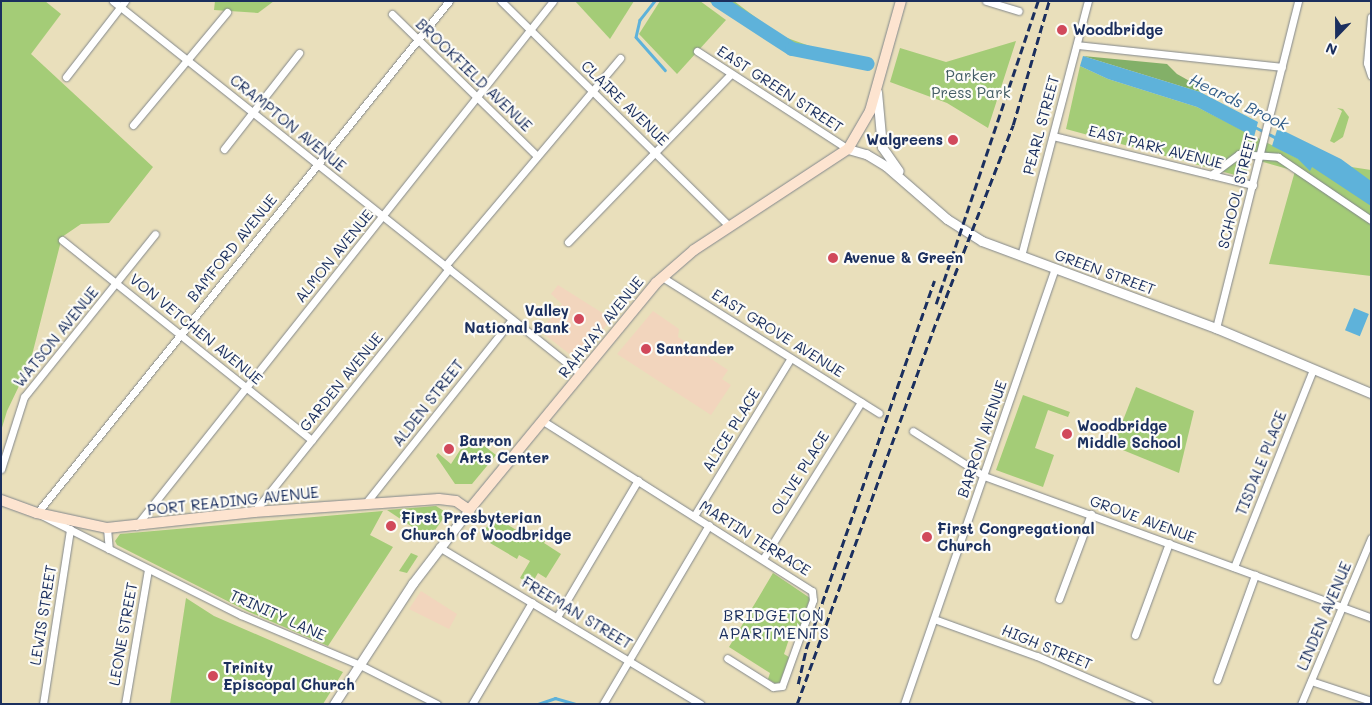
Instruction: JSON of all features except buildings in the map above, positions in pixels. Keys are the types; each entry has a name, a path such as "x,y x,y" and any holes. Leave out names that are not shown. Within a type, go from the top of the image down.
{"main road":[{"name":"RAHWAY AVENUE","path":"469,510 662,277 694,250 848,149 864,123 901,1"},
{"name":"PORT READING AVENUE","path":"1,500 37,513 107,528 136,527 254,512 448,499 469,510"}],"street":[{"name":"CRAMPTON AVENUE","path":"113,1 123,4 187,60 581,374"},
{"name":"BAMFORD AVENUE","path":"37,513 449,1"},
{"name":"CLAIRE AVENUE","path":"501,1 729,226"},
{"name":"ALMON AVENUE","path":"136,527 553,1"},
{"path":"986,1 1018,11"},
{"name":"PEARL STREET","path":"1021,256 1088,1"},
{"name":"SCHOOL STREET","path":"1216,328 1298,1"},
{"path":"66,78 123,4"},
{"path":"134,125 227,12"},
{"name":"BROOKFIELD AVENUE","path":"392,14 537,156"},
{"path":"1371,17 1367,63 1371,75"},
{"path":"1077,45 1282,67"},
{"name":"EAST GREEN STREET","path":"697,51 848,149"},
{"path":"224,149 299,53"},
{"name":"GARDEN AVENUE","path":"254,512 537,156 620,58"},
{"path":"568,242 654,150 731,74"},
{"path":"876,87 882,147 912,186"},
{"name":"EAST PARK AVENUE","path":"1053,136 1253,185"},
{"name":"GREEN STREET","path":"848,149 879,161 912,186 960,230 1021,256 1216,328 1371,393"},
{"path":"1211,175 1239,154 1260,154 1291,164 1359,214 1371,220"},
{"name":"WATSON AVENUE","path":"1,469 24,397 156,234"},
{"name":"VON VETCHEN AVENUE","path":"62,240 312,440"},
{"name":"BARRON AVENUE","path":"904,704 1055,268"},
{"name":"EAST GROVE AVENUE","path":"662,277 879,413"},
{"name":"ALDEN STREET","path":"365,504 512,319"},
{"name":"ALICE PLACE","path":"694,516 791,358"},
{"name":"TISDALE PLACE","path":"1234,567 1312,369"},
{"name":"OLIVE PLACE","path":"764,559 861,402"},
{"name":"MARTIN TERRACE","path":"543,421 808,587 814,595 782,686 773,687 727,658"},
{"name":"GROVE AVENUE","path":"913,431 984,476 1371,618"},
{"path":"557,617 638,480"},
{"name":"RAHWAY AVENUE","path":"334,704 439,547 469,510"},
{"name":"TRINITY LANE","path":"37,513 241,615 360,665 436,704"},
{"path":"1059,599 1091,514"},
{"path":"603,704 627,658 709,525"},
{"path":"107,528 109,549"},
{"name":"LEWIS STREET","path":"43,704 70,530"},
{"name":"LINDEN AVENUE","path":"1301,704 1371,538"},
{"path":"1135,635 1169,543"},
{"name":"FREEMAN STREET","path":"439,547 627,658 700,704"},
{"name":"LEONE STREET","path":"125,704 148,569"},
{"path":"1217,680 1255,576"},
{"path":"472,704 532,602"},
{"name":"HIGH STREET","path":"934,619 1037,656 1148,704"},
{"path":"1310,681 1371,701"}],"shaded area":[{"path":"558,285 612,319 577,360 540,331 562,304 551,294"},
{"path":"653,311 679,329 678,337 728,370 722,379 731,385 711,415 617,354"},
{"path":"421,591 457,614 449,629 409,609"}],"green space":[{"path":"1,1 45,1 61,14 31,54 153,167 109,223 81,224 62,237 30,363 7,411 1,431"},
{"path":"215,1 274,1 258,13 214,10"},
{"path":"575,1 634,1 610,39"},
{"path":"660,1 700,1 726,20 677,74 639,34"},
{"path":"708,1 734,1 779,35 818,49 870,58 866,70 796,55"},
{"name":"Parker Press Park","path":"1016,41 988,128 947,103 890,82 900,48 946,62"},
{"path":"1083,56 1167,64 1177,74 1202,88 1200,92"},
{"path":"1080,66 1108,79 1197,107 1299,159 1371,170 1371,276 1269,264 1295,171 1249,158 1246,178 1066,129"},
{"path":"1337,108 1343,109 1349,117 1343,137 1334,143 1330,141 1342,111"},
{"path":"1136,387 1194,411 1179,473 1113,446"},
{"path":"1023,395 1070,412 1068,417 1048,410 1035,448 1054,455 1043,487 996,470"},
{"path":"470,435 496,455 472,484 455,484 436,456 438,453 451,464"},
{"path":"436,506 447,513 433,533 417,530 387,510"},
{"path":"497,510 511,519 508,525 523,534 525,531 538,540 545,530 550,533 544,543 561,554 546,578 538,573 531,585 520,578 530,561 519,555 517,559 490,543 492,539 483,533"},
{"path":"383,511 370,535 393,547 328,646 247,611 117,545 115,541 120,534"},
{"path":"411,553 418,556 407,573 399,571"},
{"path":"773,573 810,598 797,635 791,633 784,654 789,657 780,682 776,684 768,679 770,673 729,647"},
{"path":"186,598 214,616 343,672 323,704 170,704"}],"water":[{"path":"1083,56 1200,92 1258,122 1254,137 1197,107 1108,79 1080,66"},
{"path":"1277,130 1286,132 1341,159 1371,181 1371,206 1312,167 1310,171 1298,159 1272,146"},
{"path":"1354,308 1369,314 1360,336 1345,330"}],"waterway":[{"path":"655,1 640,20 636,37 665,70"},
{"name":"Heards Brook","path":"718,1 792,49 868,64"},
{"name":"Heards Brook","path":"1255,127 1277,138"},
{"path":"538,704 555,698 576,704"}],"railway":[{"path":"936,304 1038,1"},
{"path":"797,704 937,320 1013,125 1049,1"},
{"path":"798,684 806,649 934,281"}],"place":[{"name":"Woodbridge","path":"1062,30"},
{"name":"Walgreens","path":"953,140"},
{"name":"Avenue & Green","path":"833,258"},
{"name":"Valley National Bank","path":"579,319"},
{"name":"Santander","path":"646,349"},
{"name":"Woodbridge Middle School","path":"1067,434"},
{"name":"Barron Arts Center","path":"449,449"},
{"name":"First Presbyterian Church of Woodbridge","path":"391,526"},
{"name":"First Congregational Church","path":"927,537"},
{"name":"Trinity Episcopal Church","path":"213,676"}],"district":[{"name":"BRIDGETON APARTMENTS","path":"774,624"}]}
